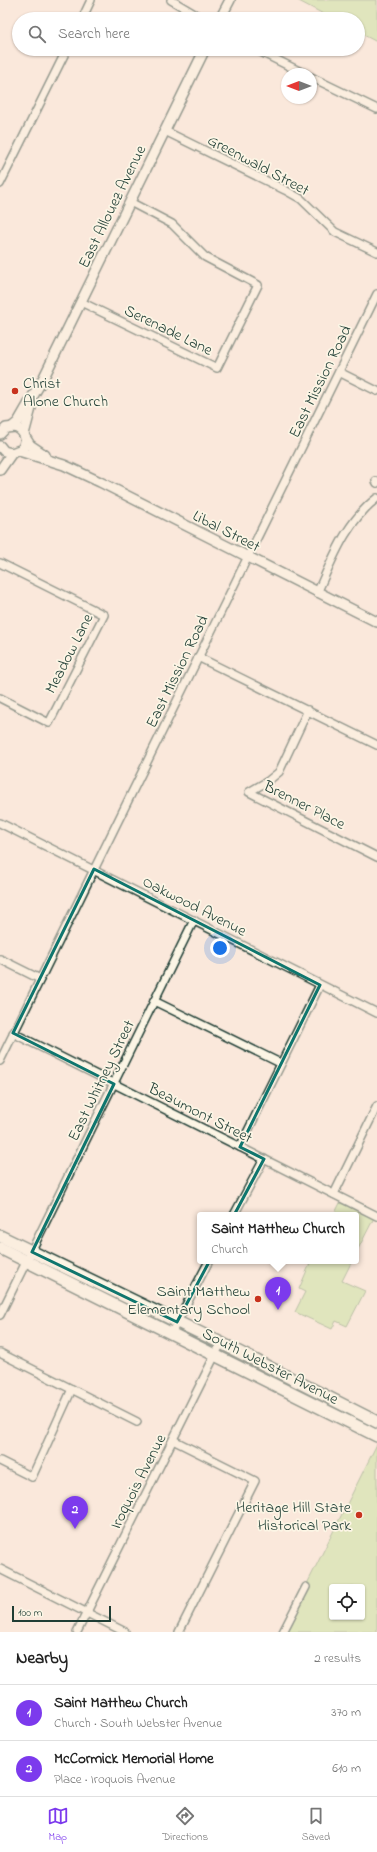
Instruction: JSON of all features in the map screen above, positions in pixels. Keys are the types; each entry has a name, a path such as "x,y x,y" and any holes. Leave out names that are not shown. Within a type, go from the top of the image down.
{"main road":[{"name":"South Webster Avenue","path":"0,1236 29,1256 214,1355 377,1436"},
{"name":"South Webster Avenue","path":"0,1248 29,1256 177,1322 377,1422"}],"street":[{"path":"85,12 91,0"},
{"path":"171,0 192,12"},
{"path":"224,12 230,0"},
{"path":"0,184 64,56"},
{"name":"East Allouez Avenue","path":"16,452 24,445 24,435 28,415 44,377 202,56"},
{"path":"268,56 293,68"},
{"path":"317,80 377,110"},
{"name":"Greenwald Street","path":"165,131 301,199 335,232 377,252"},
{"name":"Serenade Lane","path":"81,302 217,368 258,285 205,257 172,224 130,202"},
{"name":"East Mission Road","path":"0,1061 377,294"},
{"path":"339,372 377,391"},
{"name":"East Allouez Avenue","path":"4,429 18,422 44,377"},
{"name":"Libal Street","path":"4,429 18,428 35,448 64,465 316,593 377,622"},
{"name":"Libal Street","path":"0,446 4,451 16,452 64,465"},
{"path":"0,470 16,452"},
{"path":"316,593 349,527 360,513 377,498"},
{"name":"Meadow Lane","path":"0,563 104,615 49,723 0,698"},
{"path":"198,657 377,745"},
{"name":"Brenner Place","path":"308,710 279,772 268,781 249,792 377,857"},
{"name":"Oakwood Avenue","path":"0,823 94,869 377,1013"},
{"name":"East Whitney Street","path":"0,1314 194,920"},
{"path":"0,959 40,979"},
{"path":"240,1147 280,1063 320,985"},
{"path":"154,1002 280,1063"},
{"name":"Beaumont Street","path":"13,1033 377,1216"},
{"path":"334,1194 377,1106"},
{"path":"236,1212 264,1159"},
{"path":"172,1332 207,1264"},
{"name":"Iroquois Avenue","path":"77,1632 221,1343"},
{"path":"0,1353 137,1422"},
{"path":"0,1461 32,1477 72,1389"},
{"path":"173,1440 255,1481 179,1632"},
{"path":"0,1569 125,1632"},
{"path":"283,1632 306,1587"}],"highlighted area":[{"path":"94,869 320,985 240,1147 264,1159 177,1322 32,1252 114,1084 13,1033"}],"green space":[{"path":"297,0 377,0 377,42 365,36 365,12 320,12"},
{"path":"340,1203 374,1218 359,1247 359,1212 336,1212"},
{"path":"310,1264 350,1264 342,1281 365,1291 347,1326 336,1321 332,1329 295,1312 305,1292 299,1289"},
{"name":"Heritage Hill State Historical Park","path":"377,1444 377,1632 283,1632"}],"place":[{"name":"Christ Alone Church","path":"15,391"},
{"name":"Saint Matthew Elementary School","path":"258,1299"},
{"name":"Saint Matthew Church","path":"278,1310"},
{"name":"Heritage Hill State Historical Park","path":"359,1515"},
{"name":"McCormick Memorial Home","path":"75,1529"}]}
